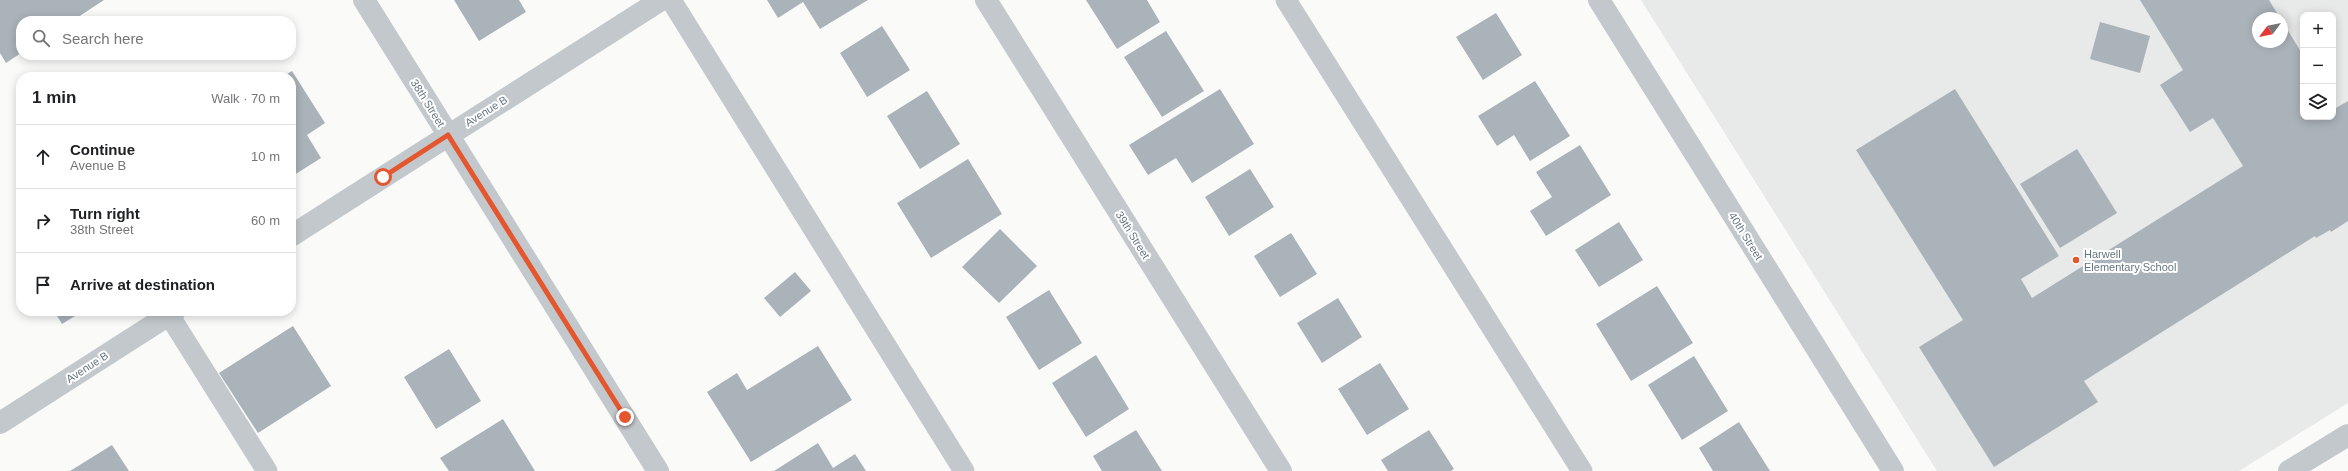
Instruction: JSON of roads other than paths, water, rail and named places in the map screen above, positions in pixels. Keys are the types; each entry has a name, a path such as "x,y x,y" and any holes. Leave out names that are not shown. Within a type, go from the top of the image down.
{"street":[{"name":"38th Street","path":"364,0 658,471"},
{"name":"Avenue B","path":"296,233 661,0"},
{"name":"39th Street","path":"986,0 1281,471"},
{"name":"40th Street","path":"1599,0 1893,471"},
{"name":"Avenue B","path":"0,423 167,316"},
{"path":"2289,471 2348,435"}],"lane":[{"path":"671,0 964,471"},
{"path":"1286,0 1582,471"},
{"path":"174,316 267,471"}],"place":[{"name":"Harwell Elementary School","path":"2076,260"}]}
